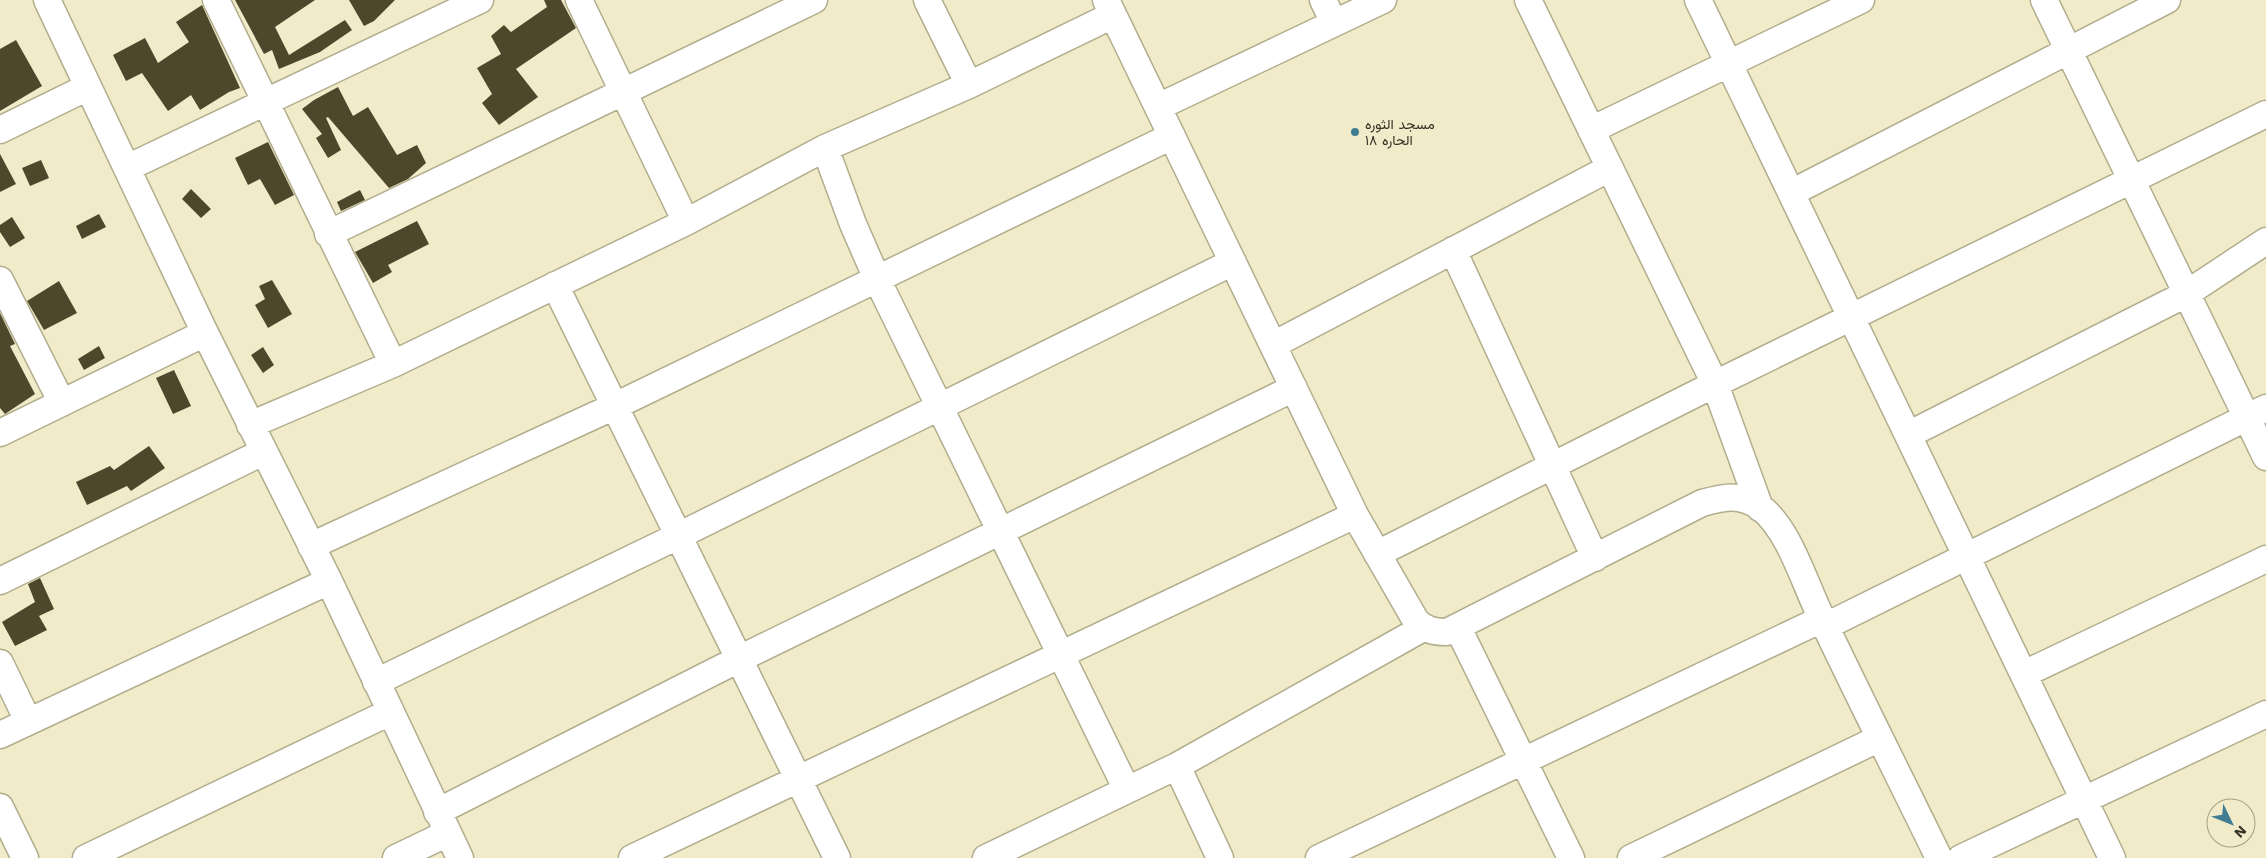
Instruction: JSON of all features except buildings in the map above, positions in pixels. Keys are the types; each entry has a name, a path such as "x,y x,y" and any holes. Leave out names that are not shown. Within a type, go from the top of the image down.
{"street":[{"path":"46,0 128,168 205,334 329,581 460,858"},
{"path":"216,0 328,234 393,364"},
{"path":"128,168 480,0"},
{"path":"580,0 686,222"},
{"path":"328,234 814,0"},
{"path":"928,0 969,85"},
{"path":"1323,0 1334,23"},
{"path":"1158,107 1383,0"},
{"path":"1528,0 1715,384 1760,508"},
{"path":"1698,0 2112,858"},
{"path":"1591,130 1861,0"},
{"path":"2044,0 2186,294 2257,414 2266,458"},
{"path":"1792,193 2068,49 2167,0"},
{"path":"250,424 393,364 686,222 825,148 969,85 1110,7 1355,515 1410,612 1423,628 1434,632 1447,632 1458,628 1702,503 1726,496 1744,498 1760,508 1780,529 1939,858"},
{"path":"0,130 88,87"},
{"path":"1377,554 1715,384 2266,114"},
{"path":"311,546 615,406 1172,136"},
{"path":"825,148 853,224 877,279 1127,790"},
{"path":"1273,345 1610,168"},
{"path":"1908,435 2186,294 2266,241"},
{"path":"1453,250 1596,558"},
{"path":"376,682 678,536 1232,262"},
{"path":"555,285 837,858"},
{"path":"2,287 62,403"},
{"path":"0,433 205,334"},
{"path":"396,858 442,822 739,659 1294,388"},
{"path":"1319,858 1523,761 1967,557 2257,414"},
{"path":"0,581 263,452"},
{"path":"632,858 1355,515"},
{"path":"2024,674 2266,559"},
{"path":"0,735 329,581"},
{"path":"986,858 1177,766 1423,628"},
{"path":"1458,628 1571,858"},
{"path":"0,663 28,721"},
{"path":"86,858 390,712"},
{"path":"1961,858 2266,714"},
{"path":"1631,858 1880,738"},
{"path":"1177,766 1220,858"},
{"path":"0,806 26,858"}],"place":[{"name":"مسجد الثوره الحاره ١٨","path":"1355,132"}]}
